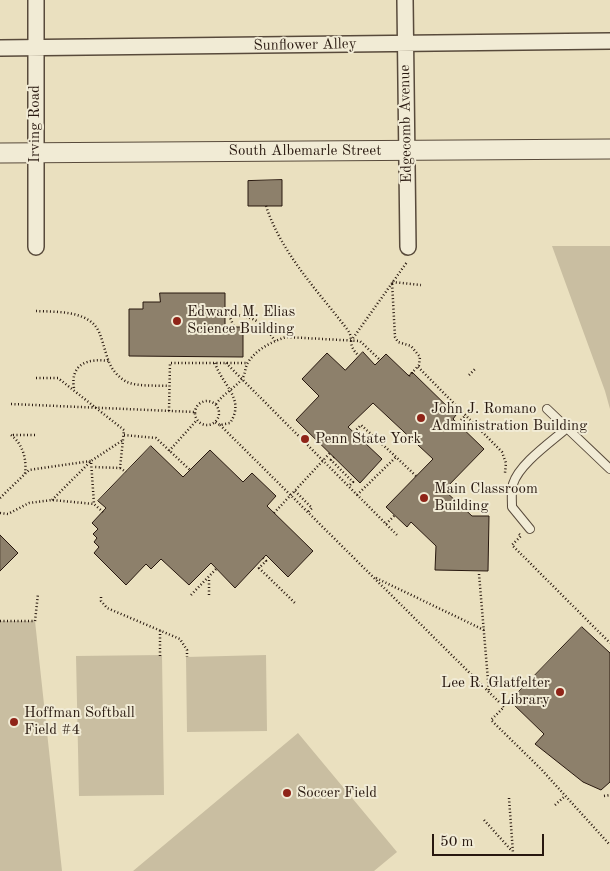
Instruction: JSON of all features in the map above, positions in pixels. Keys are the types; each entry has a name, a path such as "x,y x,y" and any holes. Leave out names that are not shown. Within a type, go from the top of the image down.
{"street":[{"name":"Irving Road","path":"36,0 36,247"},
{"name":"Edgecomb Avenue","path":"405,0 408,253"},
{"name":"Sunflower Alley","path":"0,48 610,41"},
{"name":"South Albemarle Street","path":"0,153 610,149"}],"lane":[{"path":"547,409 610,469"},
{"path":"530,528 518,517 512,508 513,483 518,473 567,428"}],"path":[{"path":"266,206 272,224 291,258 348,331 351,348 359,356"},
{"path":"351,341 392,282 408,253"},
{"path":"392,282 421,285"},
{"path":"392,282 393,330 398,342 398,348"},
{"path":"36,312 74,314 88,320 99,330 109,361 118,376 128,382 169,386"},
{"path":"234,327 227,314 258,320 274,341"},
{"path":"216,404 230,388 242,379 248,363 256,353 274,341 294,336 360,342 380,360"},
{"path":"398,342 411,346 420,357 418,367 409,376"},
{"path":"74,388 72,378 76,368 83,363 99,360 109,361"},
{"path":"169,411 170,363 248,363"},
{"path":"214,363 230,388 235,402 233,418 230,423 220,425"},
{"path":"226,363 398,536"},
{"path":"418,367 502,452 506,463 505,476"},
{"path":"469,375 476,368"},
{"path":"36,378 58,378 74,388 124,430 120,468"},
{"path":"204,400 216,404 219,411 215,422 208,425 198,420 195,412 198,405 204,400"},
{"path":"11,404 195,412"},
{"path":"456,425 466,415"},
{"path":"170,451 198,420"},
{"path":"215,422 504,707 491,720 610,845"},
{"path":"354,432 361,425 416,476"},
{"path":"25,474 26,462 24,454 11,435 37,435"},
{"path":"124,436 156,438 190,470"},
{"path":"52,500 91,461 123,440"},
{"path":"274,513 330,453"},
{"path":"357,495 395,456"},
{"path":"334,457 331,460 353,482 349,486"},
{"path":"0,498 29,470 91,461"},
{"path":"91,461 93,466 94,504"},
{"path":"93,466 120,468 126,472"},
{"path":"295,491 312,508 308,512"},
{"path":"0,513 8,514 30,504 52,500 94,504 103,512"},
{"path":"386,524 395,515"},
{"path":"515,530 520,536 512,546 610,643"},
{"path":"263,558 266,561 259,568 296,604"},
{"path":"191,595 216,569"},
{"path":"479,574 489,693"},
{"path":"209,576 209,595"},
{"path":"373,576 484,630"},
{"path":"0,622 35,621 38,594"},
{"path":"101,596 101,601 107,608 180,639 184,644 187,657"},
{"path":"160,630 160,656"},
{"path":"604,796 610,794"},
{"path":"556,804 565,796"},
{"path":"484,820 513,853 509,798"}],"shaded area":[{"path":"552,246 610,246 610,409 605,391"},
{"path":"0,621 35,621 62,871 0,871"},
{"path":"162,655 164,795 79,796 76,656"},
{"path":"266,655 267,731 187,732 186,657"},
{"name":"Soccer Field","path":"298,733 397,852 374,871 133,871"}],"building":[{"path":"282,180 282,206 248,206 248,181"},
{"name":"Edward M. Elias Science Building","path":"160,293 225,293 225,327 243,327 243,357 129,356 129,309 143,309 143,302 160,302"},
{"path":"363,352 375,365 386,354 409,376 412,372 456,415 453,419 484,449 444,490 472,516 489,516 488,571 435,570 436,546 411,522 407,527 386,507 433,459 373,403 348,427 382,459 360,483 296,420 319,396 302,379 327,353 345,370"},
{"path":"151,446 183,477 210,450 243,482 252,473 276,496 267,506 313,551 288,577 266,555 235,588 211,563 189,585 161,559 151,569 146,564 126,585 94,553 99,547 94,542 97,538 93,534 98,529 92,523 106,508 98,501"},
{"path":"0,535 18,553 0,571"},
{"path":"582,627 610,653 610,782 601,790 583,782 535,744 544,734 510,701"}],"place":[{"name":"Edward M. Elias Science Building","path":"177,321"},
{"name":"John J. Romano Administration Building","path":"421,418"},
{"name":"Penn State York","path":"305,439"},
{"name":"Main Classroom Building","path":"424,498"},
{"name":"Lee R. Glatfelter Library","path":"560,692"},
{"name":"Hoffman Softball Field #4","path":"14,722"},
{"name":"Soccer Field","path":"287,793"}]}
